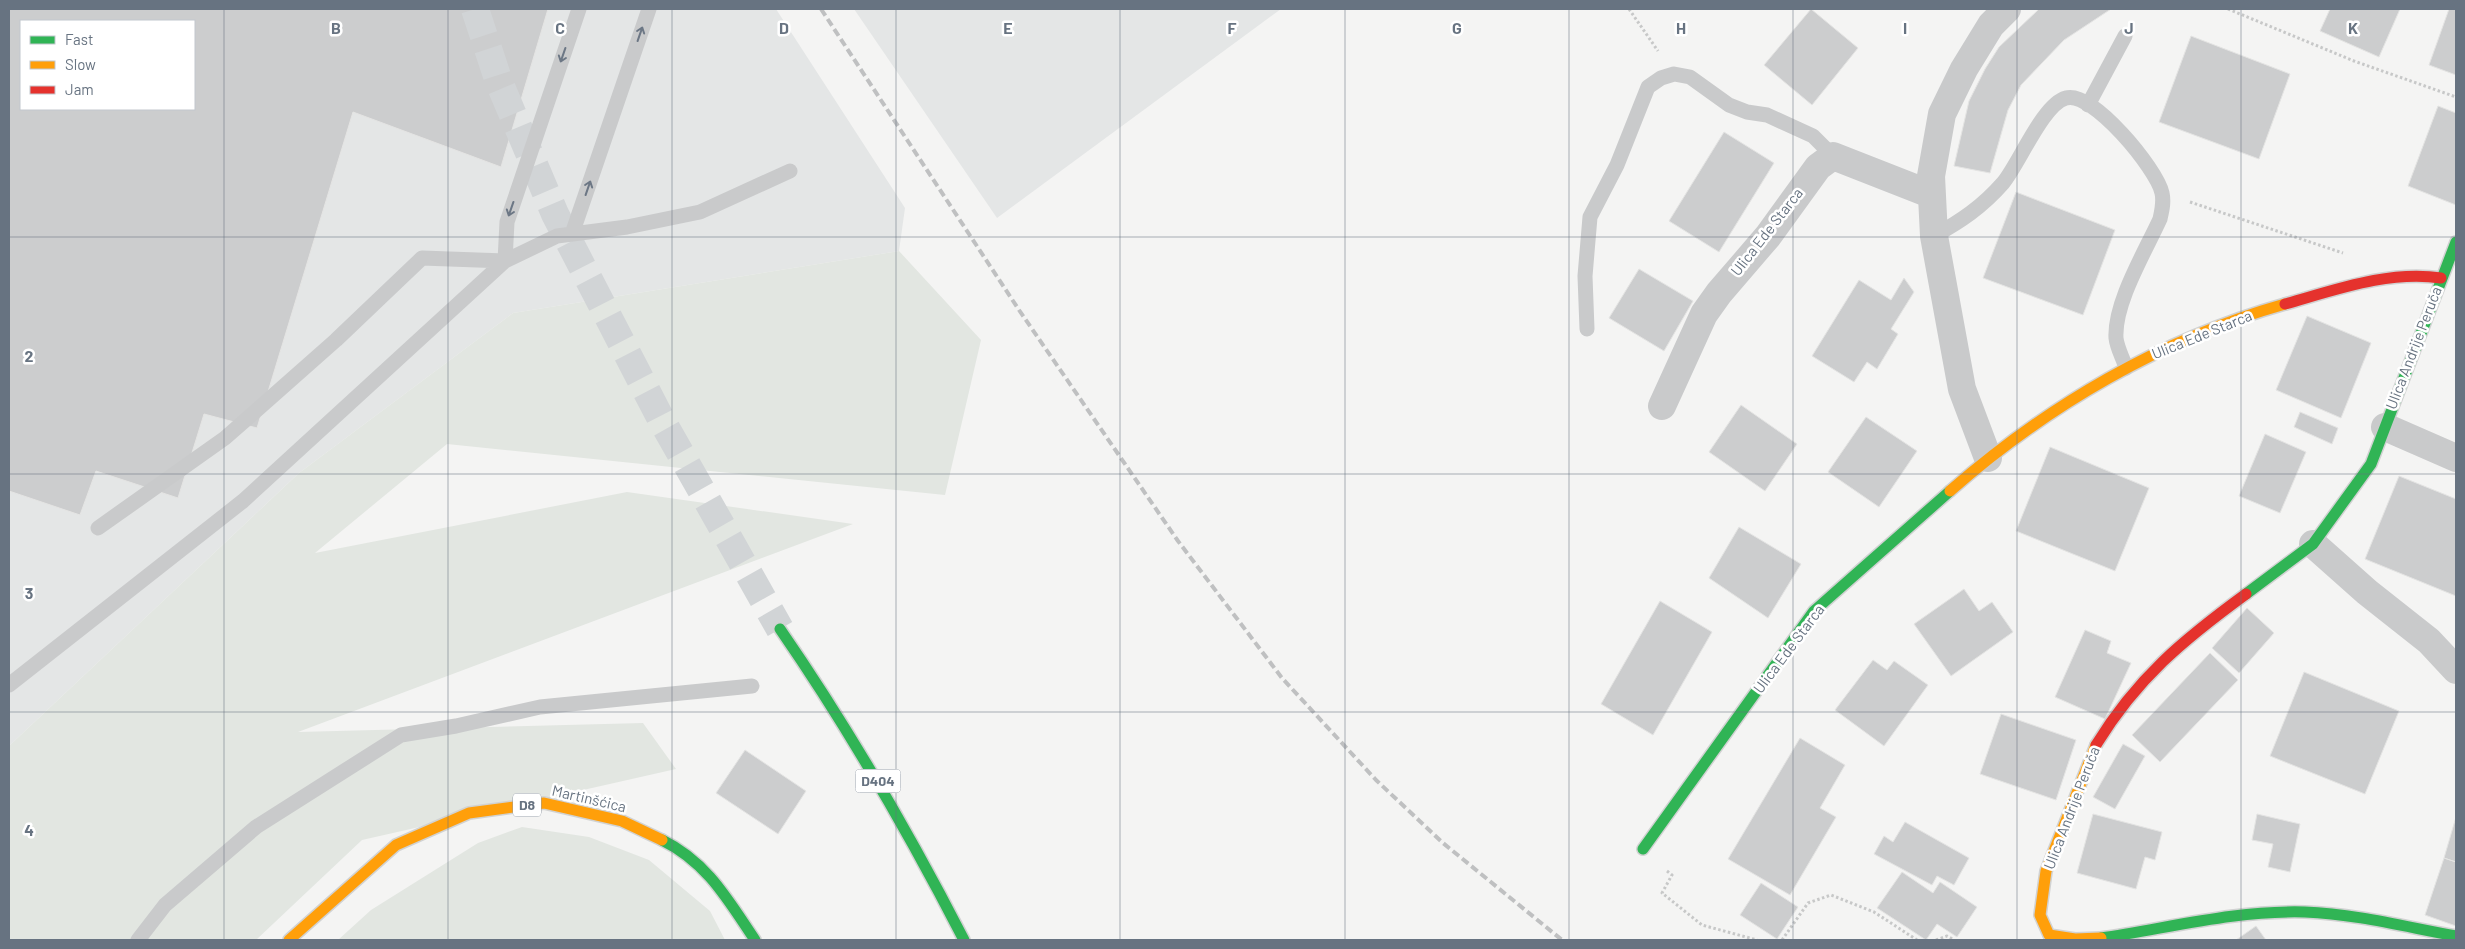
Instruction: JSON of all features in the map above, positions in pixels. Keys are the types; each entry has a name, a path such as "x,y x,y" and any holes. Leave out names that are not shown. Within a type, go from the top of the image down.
{"main road":[{"name":"Ulica Andrije Peruča","path":"2456,242 2371,464 2313,544 2201,627 2150,672 2115,714 2091,753 2046,870 2040,915 2049,935 2064,939 2091,939 2229,916 2285,912 2346,916 2456,936"},
{"name":"Ulica Ede Starca","path":"1642,849 1814,612 1988,458 2092,386 2192,337 2278,306 2338,289 2404,275 2441,278"},
{"name":"D404","path":"780,630 866,760 922,858 964,940"},
{"name":"Martinšćica","path":"289,940 396,845 469,813 544,803 622,821 676,847 716,881 755,940"}],"street":[{"path":"1988,458 1962,389 1934,236 1930,194 1931,176 1942,114 1964,69 1990,25 2007,9"},
{"path":"1833,156 1930,194"},
{"name":"Ulica Ede Starca","path":"1662,406 1704,314 1719,293 1768,236 1818,167 1833,156"},
{"name":"Ulica Andrije Peruča","path":"2385,428 2456,458"},
{"path":"2313,544 2367,592 2429,640 2456,670"}],"lane":[{"path":"504,261 507,222 579,9"},
{"path":"572,234 649,9"},
{"path":"2088,105 2125,36"},
{"path":"1587,329 1585,276 1590,217 1617,165 1648,87 1661,78 1674,74 1690,77 1730,105 1747,112 1767,115 1791,124 1813,136 1833,156"},
{"path":"1934,236 1965,219 2004,182 2052,107 2065,98 2076,97 2088,105 2126,138 2145,162 2162,192 2163,206 2160,220 2121,304 2116,322 2116,340 2126,368"},
{"path":"9,685 242,501 504,261 557,236 627,227 700,212 790,171"},
{"path":"98,528 225,438 336,340 422,258 504,261"},
{"path":"138,940 165,905 256,827 401,736 540,707 752,686"}],"path":[{"path":"1629,9 1674,74"},
{"path":"2228,9 2354,61 2456,97"},
{"path":"2193,203 2347,254"},
{"path":"1668,883 1662,893 1702,925 1756,940"},
{"path":"1782,940 1808,903 1832,895 1874,912 1917,940"},
{"path":"1936,940 1947,936 1954,940"}],"shaded area":[{"path":"9,9 776,9 905,208 899,251 513,313 299,473 9,746"},
{"path":"854,9 1281,9 997,218"},
{"path":"899,251 981,340 945,495 447,444 315,553 627,492 853,524 298,732 643,723 676,769 362,840 256,940 9,940 9,746 299,473 513,313"},
{"path":"522,827 589,837 649,860 710,911 725,940 338,940 371,910 478,843"}],"building":[{"path":"9,9 548,9 501,167 353,112 257,428 204,414 178,498 96,471 80,515 9,491"},
{"path":"1811,9 1858,48 1812,105 1764,65"},
{"path":"2039,9 2111,9 2064,40 2021,85 2008,110 1990,173 1954,166 1969,101 1985,69 1999,47"},
{"path":"2330,9 2400,9 2379,57 2320,31"},
{"path":"2449,9 2456,9 2456,75 2429,65"},
{"path":"2191,36 2290,74 2259,159 2159,122"},
{"path":"2438,106 2456,113 2456,205 2408,186"},
{"path":"1724,132 1774,163 1719,252 1669,221"},
{"path":"2016,192 2115,230 2083,315 1983,278"},
{"path":"1639,269 1693,301 1664,351 1609,318"},
{"path":"1904,278 1914,292 1891,329 1898,334 1877,369 1867,362 1854,382 1812,356 1859,280 1891,300"},
{"path":"2307,316 2371,343 2341,418 2276,390"},
{"path":"1741,405 1797,444 1765,491 1709,452"},
{"path":"2300,412 2338,428 2332,444 2294,427"},
{"path":"1866,417 1917,451 1879,507 1828,472"},
{"path":"2265,434 2306,452 2280,513 2239,496"},
{"path":"2050,447 2149,488 2115,571 2016,531"},
{"path":"2399,476 2456,499 2456,596 2365,559"},
{"path":"1739,527 1801,564 1768,618 1709,578"},
{"path":"1964,589 1979,611 1992,602 2013,632 1951,676 1914,624"},
{"path":"1660,601 1712,632 1653,735 1601,704"},
{"path":"2247,608 2274,633 2239,673 2212,648"},
{"path":"2085,630 2111,641 2107,653 2131,663 2105,719 2055,697"},
{"path":"2210,653 2238,680 2160,762 2132,735"},
{"path":"1873,660 1887,670 1894,661 1928,685 1884,746 1835,710"},
{"path":"2304,672 2399,711 2365,794 2270,756"},
{"path":"2001,714 2076,740 2056,800 1980,774"},
{"path":"1800,738 1845,765 1820,808 1836,817 1790,895 1728,859"},
{"path":"2123,744 2145,756 2115,809 2093,797"},
{"path":"745,750 806,791 778,834 716,793"},
{"path":"2093,814 2162,832 2155,860 2145,857 2136,889 2077,873"},
{"path":"2257,814 2300,824 2290,872 2268,867 2273,844 2252,840"},
{"path":"2456,817 2456,862 2444,858"},
{"path":"1905,822 1969,858 1954,885 1937,876 1932,885 1874,854 1884,836 1893,842"},
{"path":"2444,858 2456,862 2456,926 2425,915"},
{"path":"1902,872 1933,893 1940,882 1977,907 1957,937 1937,924 1926,940 1877,908"},
{"path":"1761,883 1798,907 1777,939 1740,915"},
{"path":"2256,926 2266,940 2236,940"}],"tunnel":[{"path":"475,9 499,82 555,214 661,419 780,629"}],"railway":[{"path":"821,9 1019,310 1178,541 1282,678 1376,780 1443,843 1562,940"}],"traffic: fast":[{"path":"2246,594 2313,544 2371,464 2456,242"},
{"path":"1643,849 1814,611 1950,491"},
{"path":"780,629 854,743 922,860 964,940"},
{"path":"662,840 692,859 704,871 726,897 755,940"},
{"path":"2101,938 2228,917 2279,912 2343,915 2456,936"}],"traffic: slow":[{"path":"1950,491 2026,431 2107,379 2150,356 2194,336 2285,304"},
{"path":"2096,745 2046,871 2040,915 2049,935 2075,939 2101,938"},
{"path":"289,940 396,845 469,813 544,803 622,821 662,840"}],"traffic: jam":[{"path":"2285,304 2382,279 2421,276 2441,278"},
{"path":"2096,745 2112,721 2145,680 2182,644 2246,594"}]}
